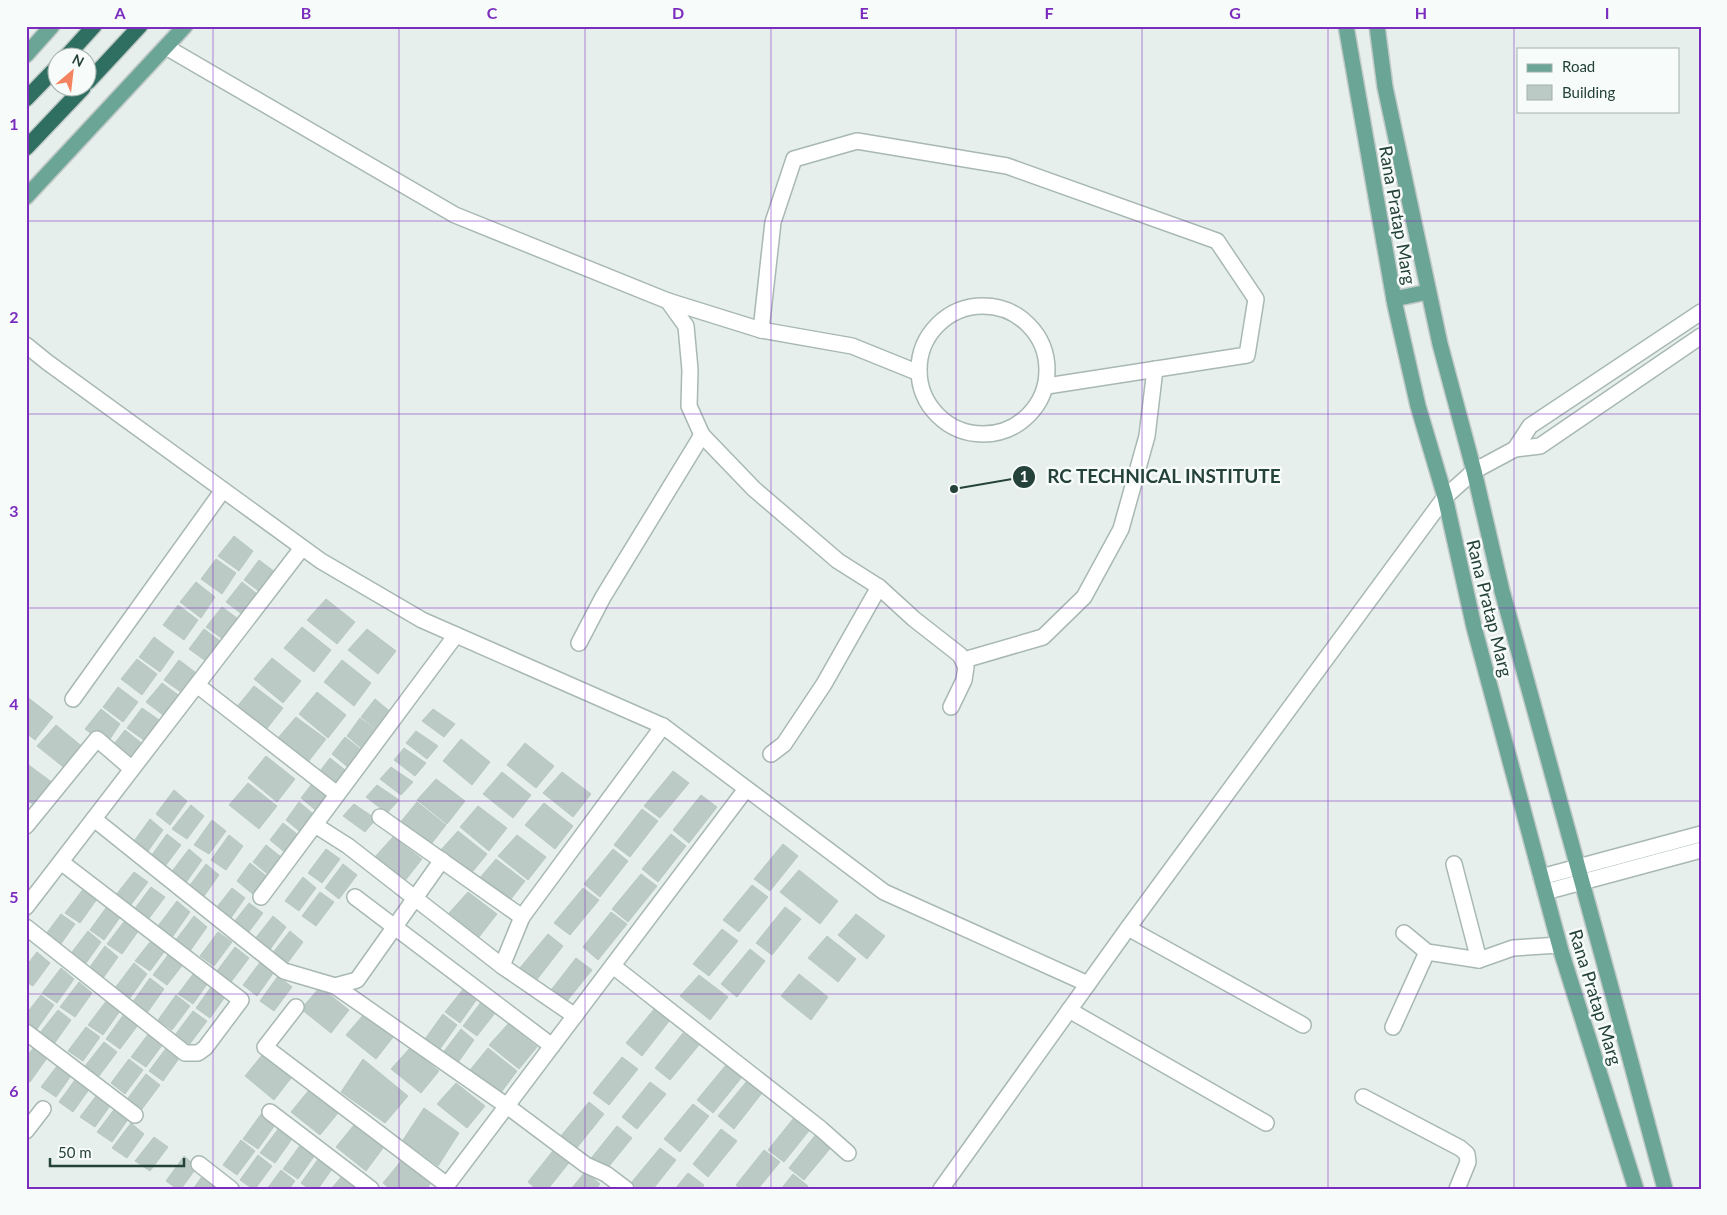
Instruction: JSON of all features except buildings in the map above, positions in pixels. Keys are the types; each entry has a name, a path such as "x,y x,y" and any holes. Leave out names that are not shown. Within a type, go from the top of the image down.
{"highway":[{"path":"74,48 94,26"},
{"path":"98,71 140,26"},
{"path":"26,99 48,76"},
{"path":"26,148 74,98"}],"main road":[{"path":"26,55 52,26"},
{"path":"26,197 185,26"},
{"name":"Rana Pratap Marg","path":"1346,26 1394,299 1418,406 1445,497 1474,627 1559,945 1636,1189"},
{"name":"Rana Pratap Marg","path":"1377,26 1385,87 1440,344 1474,472 1502,591 1665,1189"},
{"path":"1394,299 1428,292"}],"street":[{"path":"166,47 455,215 668,301 761,330 852,346 919,373"},
{"path":"761,330 773,222 794,159 857,141 1006,166 1217,241 1256,299 1247,355 1047,386"},
{"path":"668,301 686,326 690,370 689,406 702,435 754,489 838,561 880,587 914,619 960,655 964,660 966,668 964,680 951,707"},
{"path":"986,306 1017,315 1045,348 1047,386 1028,418 997,434 975,435 948,424 924,396 919,373 922,348 935,328 960,310 986,306"},
{"path":"1514,449 1530,426 1701,312"},
{"path":"941,1189 1128,928 1445,497 1474,472 1514,449 1540,446 1701,336"},
{"path":"26,345 321,561 422,620 663,726 884,892 1088,984"},
{"path":"964,660 1043,637 1084,597 1121,529 1147,436 1155,369"},
{"path":"579,643 603,597 702,435"},
{"path":"73,699 223,490"},
{"path":"26,907 302,548"},
{"path":"770,754 784,744 814,699 880,587"},
{"path":"261,897 456,635"},
{"path":"197,685 337,794"},
{"path":"502,966 522,917 663,726"},
{"path":"26,826 96,739 132,769"},
{"path":"296,1007 265,1047 446,1187 746,789"},
{"path":"380,817 522,917"},
{"path":"94,818 284,971 335,986 507,1106 586,1165 606,1174 626,1189"},
{"path":"314,825 348,846 502,966 575,1016"},
{"path":"1545,892 1579,874 1701,834"},
{"path":"1541,877 1579,874 1701,850"},
{"path":"335,986 357,980 442,860"},
{"path":"26,927 185,1053 198,1053 205,1048 241,1000 61,862"},
{"path":"1454,864 1479,960"},
{"path":"355,897 552,1046"},
{"path":"1128,928 1303,1025"},
{"path":"1404,933 1427,952 1479,960 1513,948 1559,945"},
{"path":"1393,1027 1427,952"},
{"path":"613,966 814,1123 848,1153"},
{"path":"1070,1010 1266,1124"},
{"path":"26,1032 135,1115"},
{"path":"1363,1097 1460,1148 1467,1154 1468,1162 1457,1189"},
{"path":"26,1131 43,1109"},
{"path":"270,1112 371,1189"},
{"path":"198,1164 231,1189"}],"place":[{"name":"RC TECHNICAL INSTITUTE","path":"954,489"}]}
